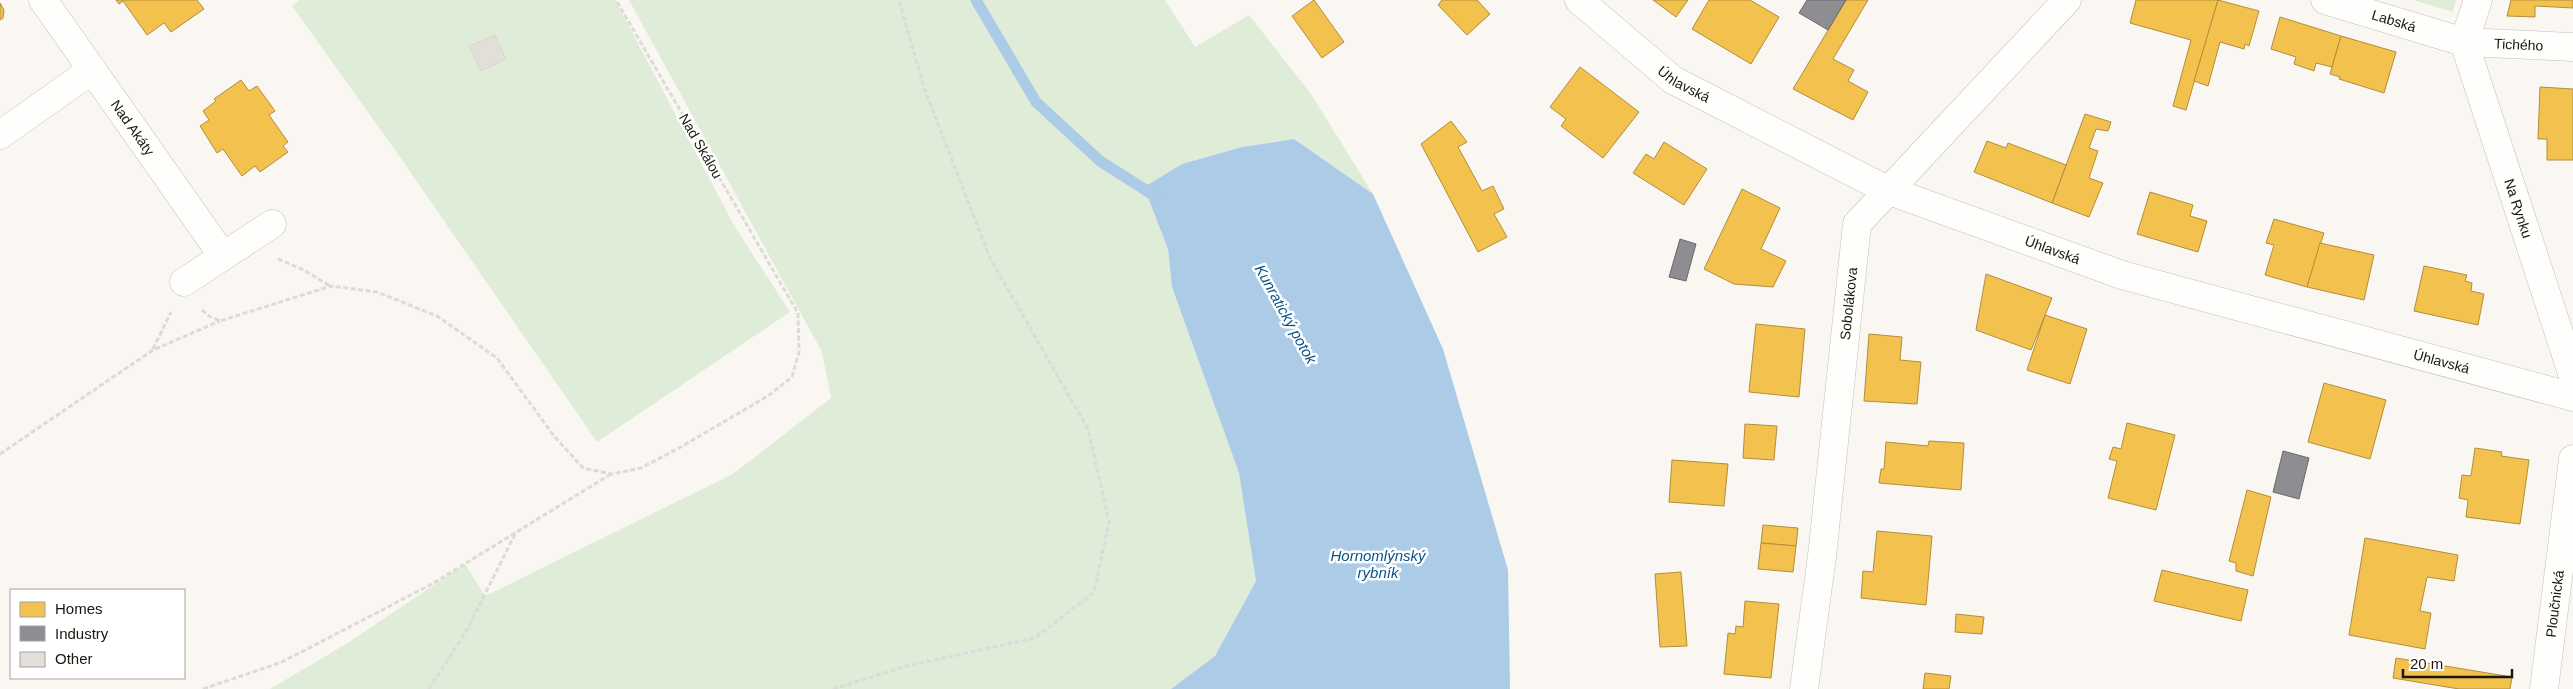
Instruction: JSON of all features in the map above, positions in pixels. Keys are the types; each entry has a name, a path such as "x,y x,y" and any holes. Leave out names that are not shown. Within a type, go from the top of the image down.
{"street":[{"name":"Nad Akáty","path":"43,0 223,256"},
{"name":"Úhlavská","path":"1579,0 1673,80 1887,190 2122,276 2573,397"},
{"name":"Sobolákova","path":"1804,689 1822,556 1857,224 2068,0"},
{"name":"Labská","path":"2325,0 2464,42"},
{"path":"2464,42 2478,0"},
{"name":"Tichého","path":"2464,42 2573,47"},
{"name":"Na Rynku","path":"2464,42 2573,376"},
{"path":"0,135 92,70"},
{"path":"184,282 264,230"},
{"name":"Ploučnická","path":"2544,689 2573,460"}],"path":[{"name":"Nad Skálou","path":"612,474 641,468 768,396 792,377 799,352 798,313 616,0"},
{"path":"833,689 907,666 1035,638 1094,592 1109,522 1088,429 990,258 924,88 900,0"},
{"path":"264,230 269,256 304,270 331,286 377,292 438,316 469,337 497,358 554,436 583,468 612,474"},
{"path":"184,282 197,304 209,316 220,321"},
{"path":"153,350 184,282"},
{"path":"0,454 153,350 220,321 331,286"},
{"path":"203,689 282,662 432,584 612,474"},
{"path":"429,689 468,630 517,531"}],"green space":[{"path":"299,0 615,0 735,227 790,312 597,442 402,160 292,6","holes":["495,35 506,59 481,71 470,46"]},
{"path":"629,0 1165,0 1195,47 1249,15 1311,94 1373,194 1294,139 1242,147 1182,164 1144,187 1168,249 1172,287 1239,473 1256,581 1215,656 1171,689 270,689 346,644 465,564 485,596 733,474 831,398 822,352"},
{"path":"2413,0 2456,0 2453,12"}],"water":[{"name":"Hornomlýnský rybník","path":"1294,139 1373,194 1443,349 1508,570 1510,689 1171,689 1215,656 1256,581 1239,473 1172,287 1168,249 1144,187 1182,164 1242,147"}],"building: Homes":[{"path":"116,0 197,0 204,9 171,32 164,23 147,35 123,1 119,4"},
{"path":"1314,0 1344,42 1322,58 1292,16"},
{"path":"1442,0 1477,0 1490,14 1467,35 1438,5"},
{"path":"1653,0 1688,0 1676,17"},
{"path":"1709,0 1750,0 1779,17 1751,64 1692,29"},
{"path":"1846,0 1868,0 1833,59 1854,70 1848,81 1868,92 1853,120 1793,89"},
{"path":"2136,0 2218,0 2186,110 2173,106 2191,40 2130,23"},
{"path":"2218,0 2259,11 2249,46 2245,44 2244,49 2220,42 2208,86 2194,81"},
{"path":"2511,0 2573,0 2573,8 2535,6 2535,17 2507,16"},
{"path":"0,3 4,10 3,18 0,20"},
{"path":"2280,17 2341,36 2332,67 2316,63 2314,71 2294,64 2296,57 2271,49"},
{"path":"2341,36 2396,52 2384,93 2339,79 2340,77 2330,74"},
{"path":"1580,67 1639,112 1603,158 1561,126 1566,119 1550,107"},
{"path":"241,80 249,91 257,86 275,111 269,115 288,142 283,146 288,152 260,172 255,166 242,176 223,149 217,153 200,126 209,120 203,111 216,101 214,99"},
{"path":"2540,87 2573,89 2573,160 2547,160 2547,139 2538,139"},
{"path":"2085,114 2111,122 2108,131 2096,129 2089,148 2098,151 2089,178 2103,183 2089,217 2052,203"},
{"path":"1451,121 1467,142 1458,147 1482,191 1493,186 1504,209 1494,214 1507,237 1478,252 1421,144"},
{"path":"1987,141 2006,148 2008,143 2066,165 2052,203 1974,172"},
{"path":"1664,142 1707,169 1684,205 1633,173 1646,154 1654,159"},
{"path":"1742,189 1780,208 1761,249 1786,261 1773,287 1734,284 1704,269"},
{"path":"2150,192 2193,205 2190,216 2207,221 2198,252 2137,234"},
{"path":"2274,219 2324,233 2307,287 2265,275 2274,245 2266,243"},
{"path":"2320,243 2374,255 2364,300 2307,287"},
{"path":"2424,266 2467,275 2465,281 2472,283 2471,291 2484,294 2478,325 2414,311"},
{"path":"1986,274 2052,298 2031,350 1976,330"},
{"path":"2045,315 2087,329 2070,384 2027,370"},
{"path":"1756,324 1805,329 1799,397 1749,392"},
{"path":"1869,334 1902,337 1900,360 1921,362 1917,404 1864,401"},
{"path":"2324,383 2386,400 2370,459 2308,442"},
{"path":"2127,423 2175,435 2156,510 2108,498 2117,461 2109,459 2113,447 2121,449"},
{"path":"1745,424 1777,426 1774,460 1743,458"},
{"path":"1929,441 1964,443 1961,490 1879,483 1881,469 1884,469 1886,442 1928,446"},
{"path":"2475,448 2502,452 2501,456 2529,460 2520,524 2466,517 2468,500 2459,498 2462,475 2471,476"},
{"path":"1672,460 1728,464 1724,506 1669,502"},
{"path":"2247,490 2271,497 2253,576 2236,571 2236,563 2229,561"},
{"path":"1763,525 1798,528 1796,546 1761,543"},
{"path":"1877,531 1932,536 1926,605 1861,598 1863,571 1873,572"},
{"path":"2365,538 2458,555 2454,581 2427,577 2420,611 2431,613 2425,649 2349,635"},
{"path":"1761,543 1796,546 1793,572 1758,569"},
{"path":"2162,570 2248,590 2241,621 2154,601"},
{"path":"1681,572 1687,646 1660,647 1655,574"},
{"path":"1745,601 1779,604 1771,678 1724,674 1728,633 1735,634 1736,626 1743,627"},
{"path":"1956,614 1984,617 1982,634 1955,632"},
{"path":"2396,658 2512,677 2510,689 2459,689 2393,678"},
{"path":"1925,673 1951,676 1949,689 1923,689"}],"building: Industry":[{"path":"1807,0 1846,0 1828,30 1799,13"},
{"path":"1680,239 1696,244 1686,281 1669,277"},
{"path":"2283,451 2309,458 2299,499 2273,492"}],"building: Other":[{"path":"495,35 506,59 481,71 469,46"}],"waterway":[{"name":"Kunratický potok","path":"976,0 1036,102 1100,161 1155,196"}]}
